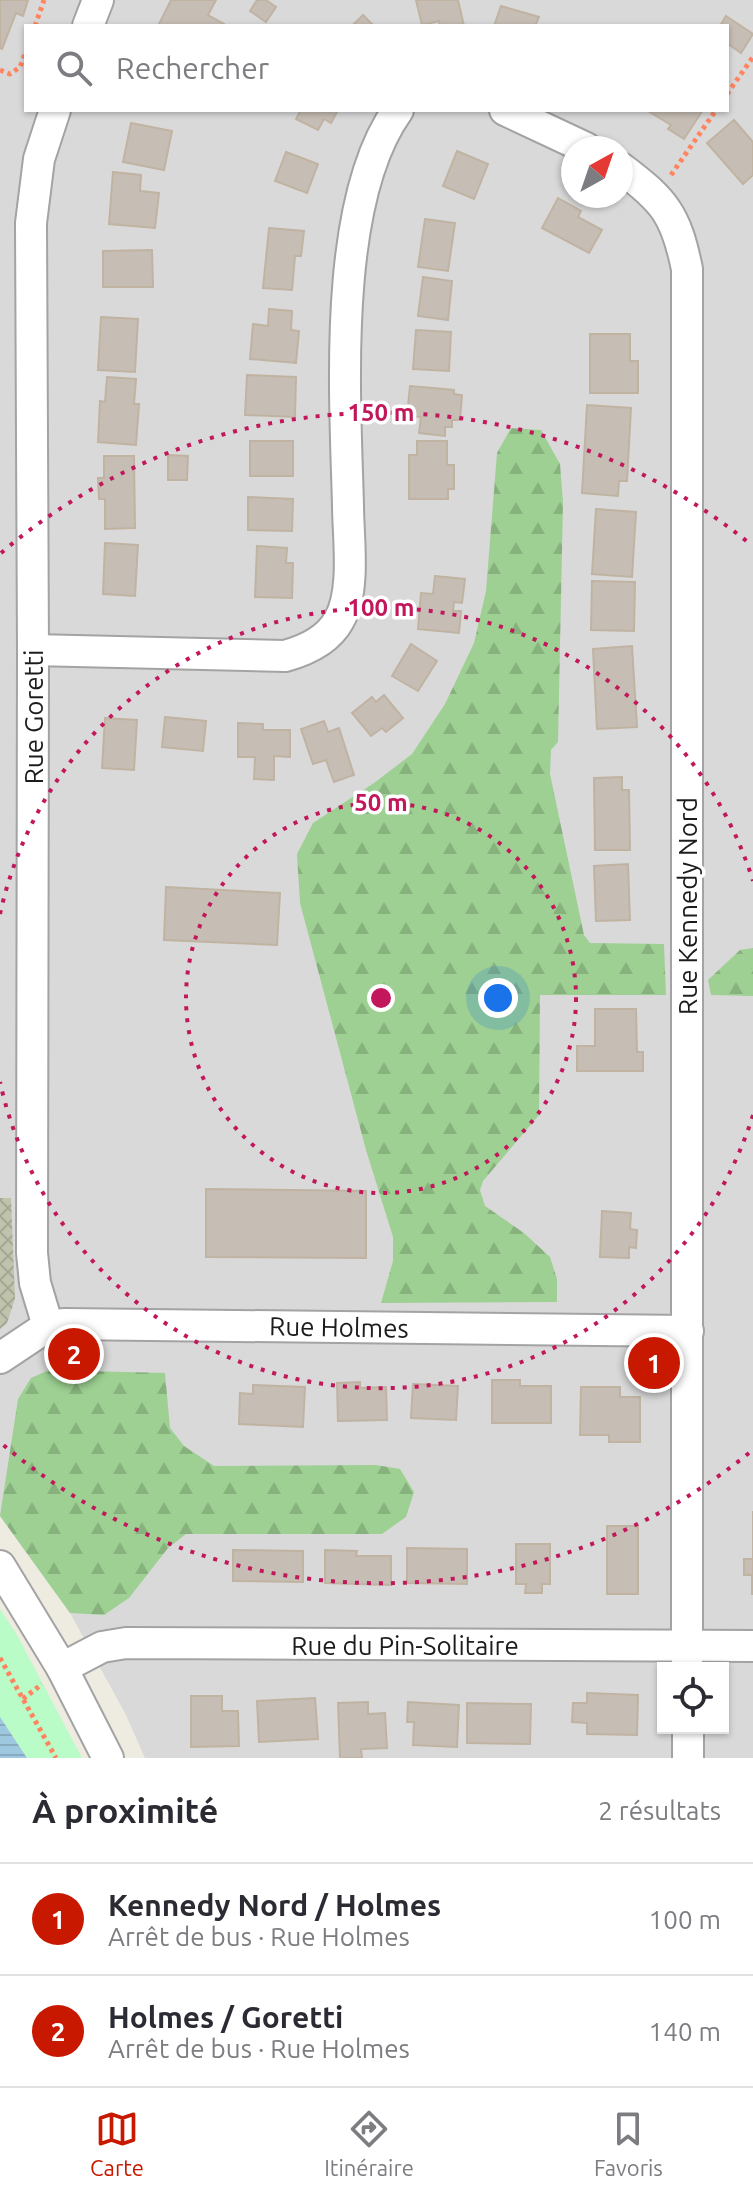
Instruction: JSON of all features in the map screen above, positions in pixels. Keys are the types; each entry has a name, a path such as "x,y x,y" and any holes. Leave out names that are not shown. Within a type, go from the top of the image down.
{"street":[{"path":"89,24 98,0"},
{"name":"Rue Goretti","path":"48,1326 35,1283 32,1253 31,223 39,159 54,112"},
{"path":"33,650 285,656 305,650 323,639 340,619 349,575 347,307 351,258 358,210 370,170 385,128 397,112"},
{"path":"509,112 561,136"},
{"name":"Rue Kennedy Nord","path":"633,178 656,196 672,217 687,269 687,1657"},
{"path":"0,1358 48,1326"},
{"name":"Rue Holmes","path":"48,1326 688,1331"},
{"path":"0,1566 62,1668 108,1758"},
{"name":"Rue du Pin-Solitaire","path":"62,1668 102,1647 126,1643 687,1657 753,1646"},
{"path":"688,1734 688,1758"}],"path":[{"path":"36,24 44,0"},
{"path":"0,70 10,74 20,67 24,56"},
{"path":"729,91 753,57"},
{"path":"656,196 715,112"},
{"path":"0,1658 56,1758"}],"shaded area":[{"path":"0,0 753,0 753,1758 145,1758 125,1713 70,1613 0,1516"},
{"path":"0,1198 11,1198 15,1299 7,1323 0,1329"}],"green space":[{"path":"511,428 541,430 560,464 563,502 558,742 551,750 550,774 584,935 590,943 664,944 666,995 540,995 539,1115 483,1181 480,1190 485,1206 524,1233 550,1257 557,1279 557,1302 381,1303 393,1261 393,1237 366,1150 300,903 297,854 313,823 412,754 445,704 474,643 486,591 497,453"},
{"path":"753,948 753,996 711,995 708,980 740,950"},
{"path":"49,1370 165,1373 170,1428 184,1446 214,1466 376,1465 400,1469 414,1492 406,1517 382,1534 186,1534 168,1548 129,1598 104,1615 70,1613 0,1516 18,1399 31,1378"},
{"path":"0,1609 82,1758 27,1758 0,1717"}],"water":[{"path":"0,1717 27,1758 0,1758"}],"building":[{"path":"0,0 28,0 23,16 16,13 2,49 0,48"},
{"path":"171,0 216,0 208,15 224,24 159,24"},
{"path":"257,0 266,0 276,7 266,22 250,11"},
{"path":"416,0 458,0 464,24 440,24 439,21 422,24"},
{"path":"501,6 539,17 536,24 495,24"},
{"path":"363,15 372,24 354,24"},
{"path":"726,16 753,34 741,53 729,44 729,24 721,24"},
{"path":"300,112 337,112 331,123 324,119 318,130 296,119"},
{"path":"650,112 702,112 684,139 668,129 671,125"},
{"path":"734,120 753,142 753,175 743,184 707,143"},
{"path":"131,123 172,131 164,170 123,162"},
{"path":"457,151 488,164 474,199 443,186"},
{"path":"286,152 318,164 307,193 275,181"},
{"path":"113,172 141,175 140,191 159,193 155,228 109,224"},
{"path":"558,198 561,208 576,208 581,211 578,217 602,230 589,253 542,228"},
{"path":"425,219 455,223 448,271 418,267"},
{"path":"269,228 304,231 301,256 295,256 292,290 263,288"},
{"path":"152,250 153,287 103,287 103,251"},
{"path":"423,277 452,281 448,320 418,316"},
{"path":"269,309 292,311 291,330 299,331 296,363 250,359 253,324 268,326"},
{"path":"101,317 138,319 135,372 98,370"},
{"path":"416,330 451,332 449,371 413,369"},
{"path":"590,334 630,334 630,361 638,361 638,393 590,393"},
{"path":"247,375 296,377 295,417 245,415"},
{"path":"107,377 136,379 134,404 139,404 136,445 98,442 100,401 105,402"},
{"path":"410,386 454,390 454,394 462,395 460,420 452,420 452,427 445,427 445,436 419,433 421,417 407,416"},
{"path":"587,405 631,408 627,481 619,481 618,496 582,493"},
{"path":"250,441 293,441 293,476 250,476"},
{"path":"417,441 447,441 447,465 454,465 454,489 448,489 448,499 409,499 409,455 417,455"},
{"path":"168,455 188,456 187,480 168,480"},
{"path":"104,456 134,456 135,528 105,529 105,499 99,499 98,478 104,478"},
{"path":"248,497 293,499 292,531 248,530"},
{"path":"596,509 636,512 632,577 592,574"},
{"path":"105,543 138,545 135,596 103,594"},
{"path":"257,546 287,548 286,563 293,563 292,598 255,597"},
{"path":"435,576 465,579 462,603 454,602 453,611 461,611 459,633 418,629 421,593 433,594"},
{"path":"592,581 635,582 634,631 591,630"},
{"path":"411,644 437,661 418,691 392,676"},
{"path":"632,646 637,727 597,729 593,649"},
{"path":"384,695 403,718 386,732 382,728 371,736 352,713 372,697 376,702"},
{"path":"165,717 206,721 203,751 162,747"},
{"path":"105,718 137,720 134,770 102,768"},
{"path":"324,721 328,732 339,728 354,775 334,782 326,760 313,764 301,729"},
{"path":"238,723 263,724 263,730 290,730 290,757 274,756 274,780 254,779 255,757 238,757"},
{"path":"622,777 622,790 629,790 630,850 595,850 594,778"},
{"path":"628,864 630,920 596,921 594,866"},
{"path":"166,887 280,893 277,945 164,940"},
{"path":"595,1009 636,1009 637,1052 643,1052 643,1071 577,1071 577,1046 595,1046"},
{"path":"206,1189 366,1191 366,1258 206,1257"},
{"path":"602,1211 631,1213 630,1229 637,1230 636,1248 629,1247 629,1258 600,1257"},
{"path":"492,1380 520,1380 520,1386 551,1386 551,1423 492,1423"},
{"path":"360,1382 360,1388 386,1387 387,1420 338,1421 337,1383"},
{"path":"413,1384 458,1386 456,1420 411,1418"},
{"path":"253,1385 305,1387 303,1427 239,1424 240,1393 253,1394"},
{"path":"581,1387 620,1387 620,1397 640,1397 640,1442 609,1442 609,1435 580,1435"},
{"path":"607,1526 638,1526 638,1594 607,1594"},
{"path":"516,1544 550,1544 550,1584 542,1584 542,1593 525,1593 526,1584 516,1584"},
{"path":"407,1548 467,1549 467,1584 407,1583"},
{"path":"233,1550 303,1551 303,1582 233,1581"},
{"path":"325,1550 357,1551 356,1556 391,1556 391,1585 325,1583"},
{"path":"744,1559 753,1559 752,1594 752,1575 744,1575"},
{"path":"587,1693 638,1695 637,1735 587,1734 587,1723 572,1722 573,1703 587,1703"},
{"path":"191,1696 222,1696 222,1711 238,1711 239,1746 191,1747"},
{"path":"315,1698 318,1739 259,1742 257,1701"},
{"path":"368,1702 368,1714 385,1713 387,1748 361,1749 362,1758 340,1758 338,1703"},
{"path":"408,1702 459,1705 457,1747 413,1745 414,1722 407,1722"},
{"path":"467,1703 531,1704 530,1744 467,1743"}],"place":[{"name":"Holmes / Goretti","path":"74,1354"},
{"name":"Kennedy Nord / Holmes","path":"654,1363"}]}
